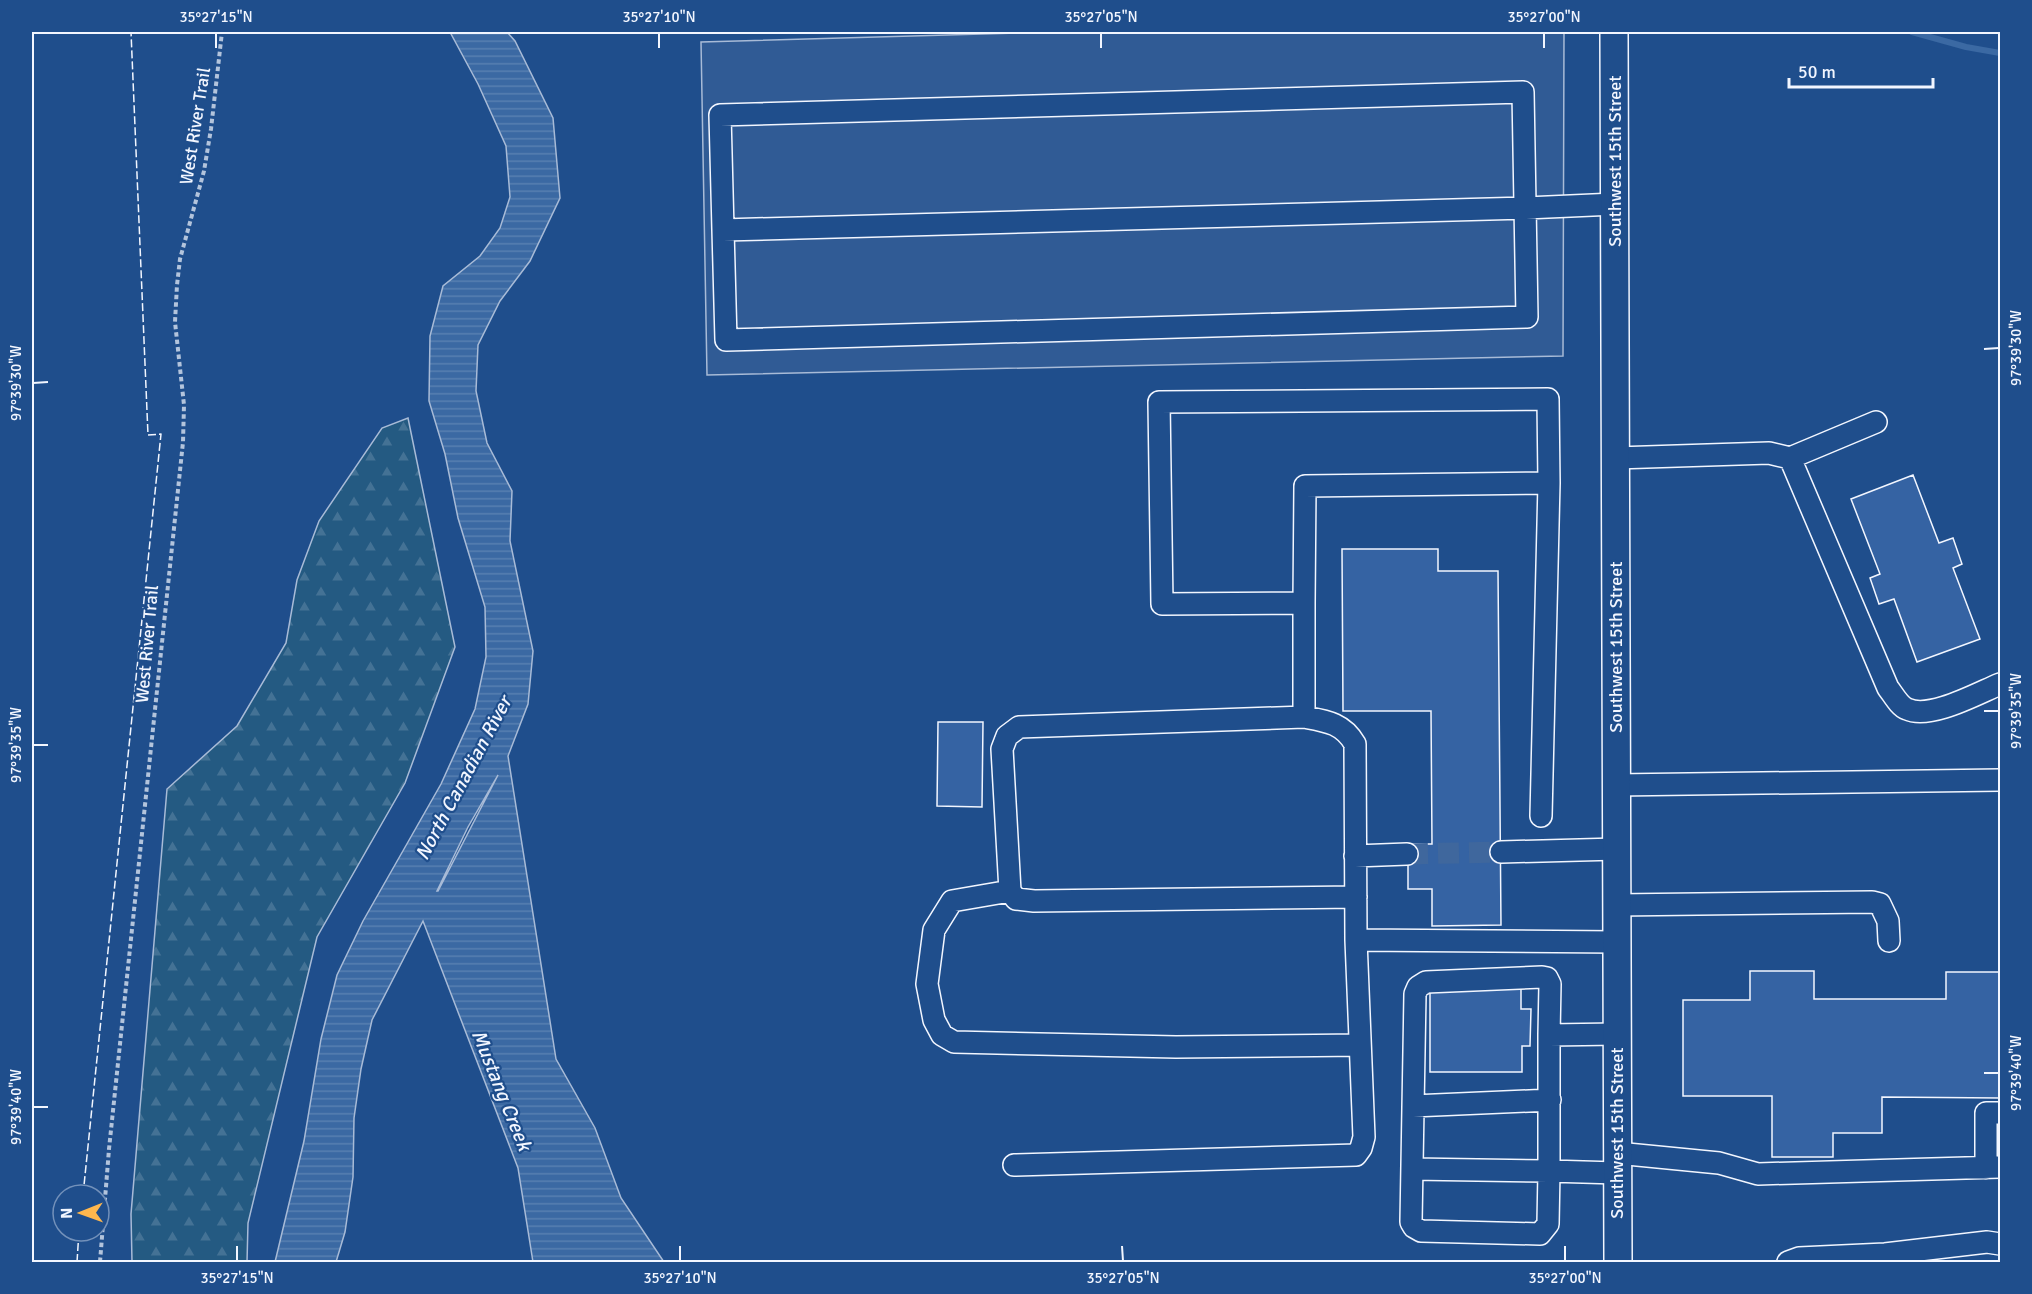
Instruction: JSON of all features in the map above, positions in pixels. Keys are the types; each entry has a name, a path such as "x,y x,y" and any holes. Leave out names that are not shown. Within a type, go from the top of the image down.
{"main road":[{"name":"Southwest 15th Street","path":"1614,32 1618,1263"}],"lane":[{"path":"1523,92 1527,317 726,340 723,230 720,115 1523,92"},
{"path":"723,230 1615,204"},
{"path":"1304,603 1162,604 1159,402 1548,399 1549,483 1542,816"},
{"path":"1616,458 1769,453 1790,458 1876,422"},
{"path":"1790,458 1888,688 1904,708 1919,713 1939,709 2001,684"},
{"path":"1304,717 1305,486 1549,483"},
{"path":"1014,1166 1356,1155 1365,1137 1356,940 1356,897 1355,856 1355,744 1349,734 1332,722 1304,717 1019,727 1007,736 1002,749 1010,891 1017,899 1034,901 1356,897"},
{"path":"1616,785 2001,780"},
{"path":"1501,852 1617,849"},
{"path":"1355,856 1407,854"},
{"path":"1010,891 952,901 934,930 927,984 934,1020 942,1035 954,1042 1176,1047 1360,1045"},
{"path":"1617,905 1872,902 1880,904 1888,921 1889,941"},
{"path":"1356,940 1617,942"},
{"path":"1547,978 1550,984 1550,1100 1548,1224 1540,1234 1421,1231 1414,1227 1411,1222 1415,994 1418,987 1425,982 1547,978"},
{"path":"1549,1035 1617,1034"},
{"path":"1413,1106 1550,1100"},
{"path":"1412,1169 1549,1171 1617,1163 1719,1163 1758,1174 1994,1167 1986,1113 2001,1113"},
{"path":"1788,1263 1799,1258 1885,1254 1987,1242 2001,1244"}],"path":[{"name":"West River Trail","path":"100,1263 167,580 183,442 183,405 175,322 177,285 180,259 204,171 213,119 222,32"}],"green space":[{"path":"408,418 455,647 405,783 317,937 248,1223 247,1262 132,1262 131,1214 167,789 237,726 286,643 297,580 319,521 382,428"}],"shaded area":[{"path":"1058,32 1564,32 1563,356 707,375 701,42"}],"water":[{"path":"450,32 507,32 515,41 553,118 560,198 530,261 500,301 478,345 476,391 487,443 512,491 510,541 533,651 528,704 508,756 556,1059 595,1128 621,1198 664,1262 533,1262 518,1168 423,921 372,1020 361,1069 354,1118 353,1177 345,1232 336,1262 275,1262 304,1141 321,1039 337,975 363,921 441,784 475,709 486,657 485,607 458,518 445,454 429,401 430,336 443,286 480,256 500,228 510,197 506,146 478,84","holes":["498,775 438,891 468,827"]}],"building":[{"path":"1913,475 1939,543 1953,538 1962,564 1953,568 1980,639 1917,662 1894,599 1879,604 1870,578 1880,574 1851,499"},
{"path":"1342,549 1438,549 1438,571 1498,571 1501,925 1432,926 1432,889 1408,889 1408,844 1432,844 1431,711 1343,711"},
{"path":"938,722 983,722 982,807 937,806"},
{"path":"1750,971 1814,971 1814,999 1946,999 1946,972 2000,972 2000,1098 1882,1097 1882,1133 1833,1133 1833,1157 1772,1157 1772,1096 1683,1096 1683,1000 1750,1000"},
{"path":"1430,983 1521,983 1521,1009 1531,1009 1530,1046 1522,1046 1522,1072 1430,1072"}],"waterway":[{"path":"1912,32 1966,47 2000,53"}],"tunnel":[{"path":"1407,854 1501,852"}],"fence":[{"path":"84,1183 161,434 148,435 131,32"},
{"path":"77,1262 78,1243"}],"water label":[{"name":"North Canadian River","path":"463,778"},
{"name":"Mustang Creek","path":"502,1090"}]}
